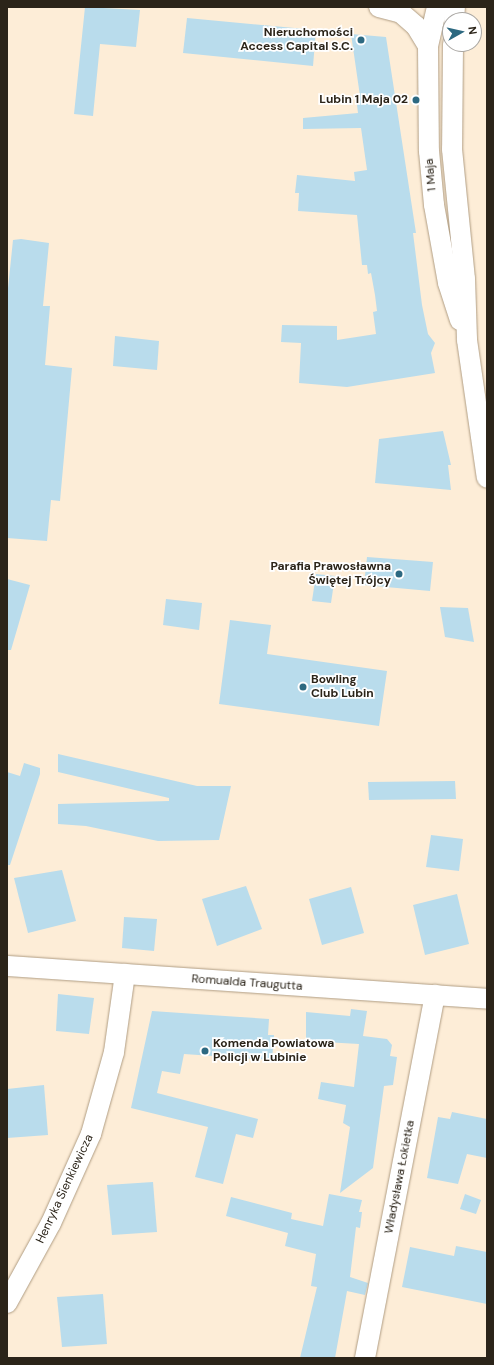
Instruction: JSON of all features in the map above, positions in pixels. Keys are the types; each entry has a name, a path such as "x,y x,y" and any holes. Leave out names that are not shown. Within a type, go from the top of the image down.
{"street":[{"path":"379,7 400,13 416,26 428,46"},
{"name":"1 Maja","path":"437,7 428,46 429,151 434,205 448,283 467,340 484,430 487,478"},
{"name":"1 Maja","path":"453,52 452,149 465,279 467,340"},
{"name":"Romualda Traugutta","path":"7,966 487,999"},
{"name":"Henryka Sienkiewicza","path":"7,1303 51,1223 91,1134 114,1052 125,974"},
{"name":"Władysława Łokietka","path":"365,1358 436,995"}],"building":[{"path":"85,7 140,10 136,47 100,44 93,116 74,114"},
{"path":"187,18 316,30 313,66 183,53"},
{"path":"351,34 386,37 416,233 413,233 422,305 428,334 435,343 431,353 435,373 347,387 299,383 301,343 281,342 282,325 337,326 337,340 376,334 373,312 377,311 375,295 371,273 368,274 367,265 362,265 357,215 298,211 299,193 295,193 297,175 355,181 354,172 367,170 361,128 303,129 303,118 358,113 356,97 360,96"},
{"path":"21,239 49,243 43,306 50,306 45,365 72,368 60,501 51,500 47,541 7,538 7,298 13,240"},
{"path":"115,336 159,341 157,370 113,366"},
{"path":"443,431 451,465 448,465 451,490 375,483 379,439"},
{"name":"Parafia Prawosławna Świętej Trójcy","path":"367,557 433,562 430,591 364,585"},
{"path":"316,574 335,576 331,603 312,601"},
{"path":"7,579 30,585 11,650 7,650"},
{"path":"166,599 202,603 199,630 163,625"},
{"path":"440,607 468,608 474,642 445,637"},
{"name":"Bowling Club Lubin","path":"230,620 271,625 267,654 387,671 379,726 219,704"},
{"path":"58,754 197,786 231,786 219,840 158,841 86,826 58,824 58,804 169,801 169,798 58,772"},
{"path":"24,763 40,768 40,774 10,865 7,865 7,772 20,776"},
{"path":"455,781 456,799 369,800 368,782"},
{"path":"431,835 463,839 459,871 426,867"},
{"path":"62,870 76,921 28,933 14,878"},
{"path":"246,886 262,929 217,946 202,899"},
{"path":"351,887 364,933 322,945 309,899"},
{"path":"457,894 469,944 425,955 413,905"},
{"path":"124,917 157,919 154,951 122,948"},
{"path":"58,994 94,998 89,1034 56,1031"},
{"path":"351,1009 367,1011 363,1036 387,1039 392,1045 390,1056 397,1057 393,1085 384,1086 373,1168 340,1193 350,1127 343,1123 346,1105 318,1099 321,1082 354,1087 359,1044 306,1041 306,1012 350,1016"},
{"path":"152,1011 269,1019 268,1035 274,1035 272,1060 184,1054 180,1074 162,1071 157,1093 258,1119 253,1138 236,1134 223,1184 195,1177 208,1127 131,1108"},
{"path":"44,1085 48,1135 7,1138 7,1089"},
{"path":"452,1112 487,1119 487,1158 467,1154 458,1184 427,1178 438,1117 450,1119"},
{"path":"153,1182 157,1232 112,1235 107,1185"},
{"path":"329,1194 362,1200 359,1212 362,1212 360,1228 356,1227 350,1277 368,1283 365,1295 347,1291 335,1358 300,1358 317,1287 311,1286 316,1254 285,1246 288,1233 226,1216 231,1197 292,1213 291,1219 323,1226"},
{"path":"465,1194 481,1200 476,1214 460,1209"},
{"path":"456,1246 487,1252 487,1304 402,1287 410,1247 454,1256"},
{"path":"103,1294 107,1344 62,1347 57,1297"}],"place":[{"name":"Nieruchomości Access Capital S.C.","path":"361,40"},
{"name":"Lubin 1 Maja 02","path":"416,100"},
{"name":"Parafia Prawosławna Świętej Trójcy","path":"399,574"},
{"name":"Bowling Club Lubin","path":"303,687"},
{"name":"Komenda Powiatowa Policji w Lubinie","path":"205,1051"}]}
